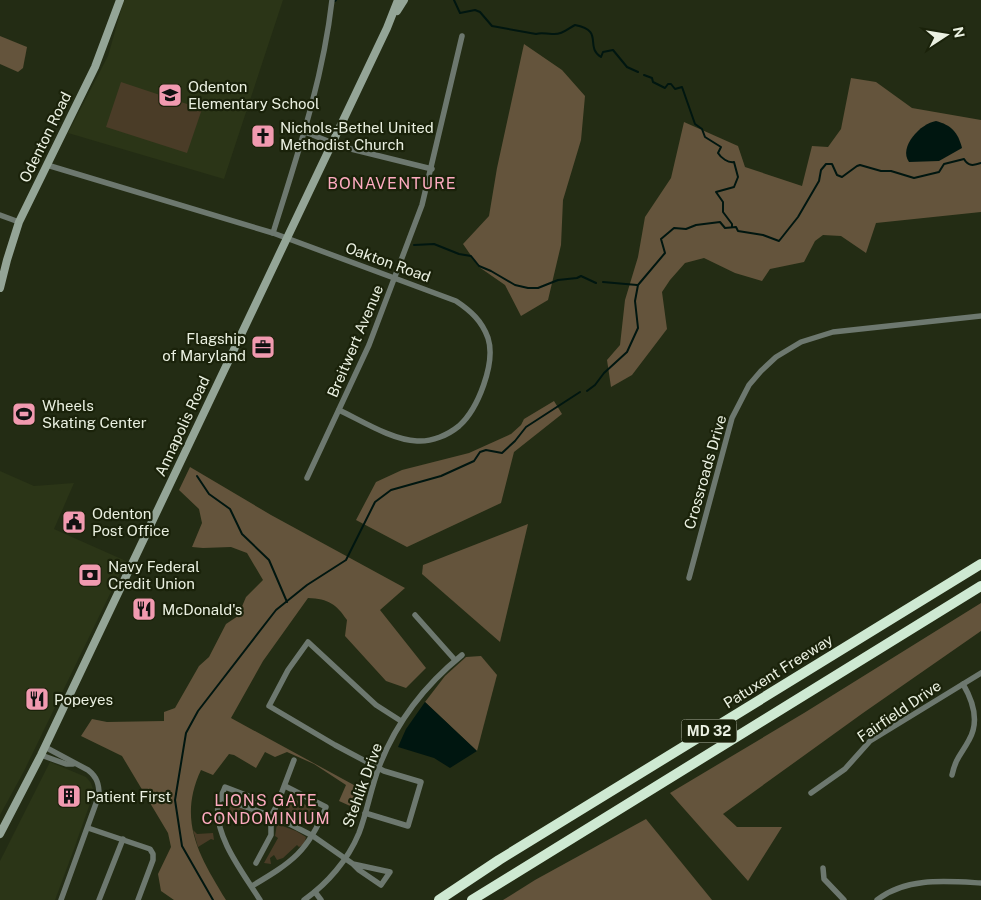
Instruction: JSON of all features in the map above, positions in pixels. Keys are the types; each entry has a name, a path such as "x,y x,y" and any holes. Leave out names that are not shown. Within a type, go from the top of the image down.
{"highway":[{"name":"Patuxent Freeway","path":"439,900 500,860 981,564"},
{"name":"MD 32","path":"472,900 981,586"}],"main road":[{"name":"Odenton Road","path":"0,288 20,222 95,67 120,0"},
{"name":"Annapolis Road","path":"0,834 45,747 387,28 398,0"},
{"name":"Annapolis Road","path":"387,28 404,0"}],"street":[{"path":"273,233 305,132 320,76 329,30 332,0"},
{"name":"Breitwert Avenue","path":"307,478 369,345 422,205 462,36"},
{"path":"305,132 343,147 432,169"},
{"name":"Oakton Road","path":"47,166 287,238 456,301 471,310 481,322 488,339 490,353 489,369 468,417 444,436 419,441 395,437 339,410"},
{"path":"0,215 20,222"},
{"name":"Crossroads Drive","path":"689,578 732,418 740,401 761,371 776,357 794,346 833,332 981,316"},
{"path":"415,615 455,660"},
{"path":"365,813 408,826 421,782 378,768 269,706 288,670 308,642 376,705 401,721"},
{"name":"Stehlik Drive","path":"304,900 329,878 345,857 358,834 378,768 401,721 419,696 462,655"},
{"name":"Fairfield Drive","path":"810,793 844,770 870,741 981,673"},
{"path":"952,776 955,761 969,741 975,724 973,704 963,684"},
{"path":"45,747 68,758 73,764 94,775 99,786 99,795 61,900"},
{"path":"41,755 66,764 73,764"},
{"path":"256,863 272,835 271,816 285,786 294,760"},
{"path":"252,886 291,861 313,836 326,807 285,786"},
{"path":"259,800 225,787 218,806 223,836 260,900"},
{"path":"221,798 271,816 313,836 345,857 359,870 381,885 390,872 353,864"},
{"path":"88,828 150,849 153,854 153,860 138,900"},
{"path":"99,900 122,839"},
{"path":"823,868 824,879 844,900"},
{"path":"877,900 894,890 917,883 931,881 981,883"},
{"path":"315,892 321,900"}],"shaded area":[{"name":"Odenton Elementary School","path":"124,0 283,0 224,179 68,133 108,56"},
{"path":"0,36 27,47 23,68 18,72 0,64"},
{"path":"524,44 562,70 585,96 581,140 563,200 561,245 548,300 521,316 505,285 479,267 463,244 489,216 497,168"},
{"path":"851,78 876,82 912,108 981,120 981,212 876,223 866,253 841,236 823,235 815,241 804,262 770,269 762,281 735,273 704,258 685,263 662,292 667,329 632,375 611,387 607,360 620,345 625,300 638,257 645,217 671,178 684,122 738,146 745,167 802,186 812,146 828,147 841,129"},
{"path":"121,82 202,109 187,153 106,127"},
{"path":"554,401 562,414 514,452 501,503 407,547 356,520 376,482 402,470 469,453 511,434 521,425 524,419"},
{"path":"190,467 271,515 405,588 380,610 426,668 406,688 386,681 345,636 347,620 339,610 327,601 308,598 263,661 231,718 363,790 357,809 339,801 346,785 314,764 287,752 275,757 265,752 256,768 229,754 213,775 201,770 194,788 191,806 195,838 208,869 226,900 174,900 161,891 158,874 171,847 168,833 122,756 81,736 92,719 107,722 164,721 164,712 175,708 199,666 209,657 226,624 238,616 246,597 263,580 247,553 231,547 192,547 202,523 199,509 179,490"},
{"path":"0,471 34,486 74,483 54,529 126,561 24,771 0,815"},
{"path":"528,524 500,642 422,574 423,565"},
{"path":"981,603 981,631 723,814 737,827 782,827 748,881 670,793 804,713"},
{"path":"481,656 497,675 477,751 425,702 445,676 466,657"},
{"path":"50,762 86,777 91,783 94,792 74,849 55,900 0,900 0,861"},
{"path":"290,797 316,810 310,824 293,817 285,811"},
{"path":"231,804 256,814 253,823 246,819 242,827 237,824 236,820 230,820 229,810"},
{"path":"646,819 712,900 503,900 535,880"},
{"path":"277,824 306,837 304,844 299,847 297,845 283,858 277,860 274,855 270,858 271,864 264,863 278,838 275,836"},
{"path":"193,830 197,834 213,833 214,840 211,839 198,847"}],"water":[{"path":"936,121 953,130 962,148 939,161 909,162 906,150 909,143 924,126"},
{"path":"425,702 477,751 450,768 434,758 398,747 406,729"}],"waterway":[{"path":"454,0 460,13 475,10 480,12 492,26 536,34 559,34 575,25 584,28 592,35 596,53 601,57 603,52 613,50 627,67 638,72"},
{"path":"644,75 652,78 653,82 665,88 668,84 671,84 675,89 682,87 695,124 702,129 705,137 721,147 718,153 721,157 727,161 734,162 738,177 734,187 716,192 723,202 723,212 732,224 732,227"},
{"path":"587,391 627,352 638,328 635,301 638,285 665,253 661,239 674,228 686,229 696,225 720,222 725,228 736,227 738,231 763,235 779,241 798,217 819,181 821,170 826,164 832,164 837,175 842,177 860,165 914,178 939,172 944,164 964,159 971,165 981,163"},
{"path":"414,245 434,244 459,254 471,256 479,266 515,285 528,288 538,288 558,280 581,276 596,283"},
{"path":"603,282 637,285"},
{"path":"213,900 182,846 175,800 186,733 198,711 276,610 307,585 346,560 375,502 391,490 441,476 474,461 480,452 486,450 502,453 526,427 580,392"},
{"path":"197,476 209,494 230,509 242,534 269,560 287,602"}],"place":[{"name":"Odenton Elementary School","path":"170,95"},
{"name":"Nichols-Bethel United Methodist Church","path":"263,136"},
{"name":"Flagship of Maryland","path":"263,347"},
{"name":"Wheels Skating Center","path":"24,414"},
{"name":"Odenton Post Office","path":"74,522"},
{"name":"Navy Federal Credit Union","path":"90,575"},
{"name":"McDonald's","path":"144,609"},
{"name":"Popeyes","path":"37,699"},
{"name":"Patient First","path":"69,796"}],"district":[{"name":"BONAVENTURE","path":"392,183"},
{"name":"LIONS GATE CONDOMINIUM","path":"266,809"}]}
